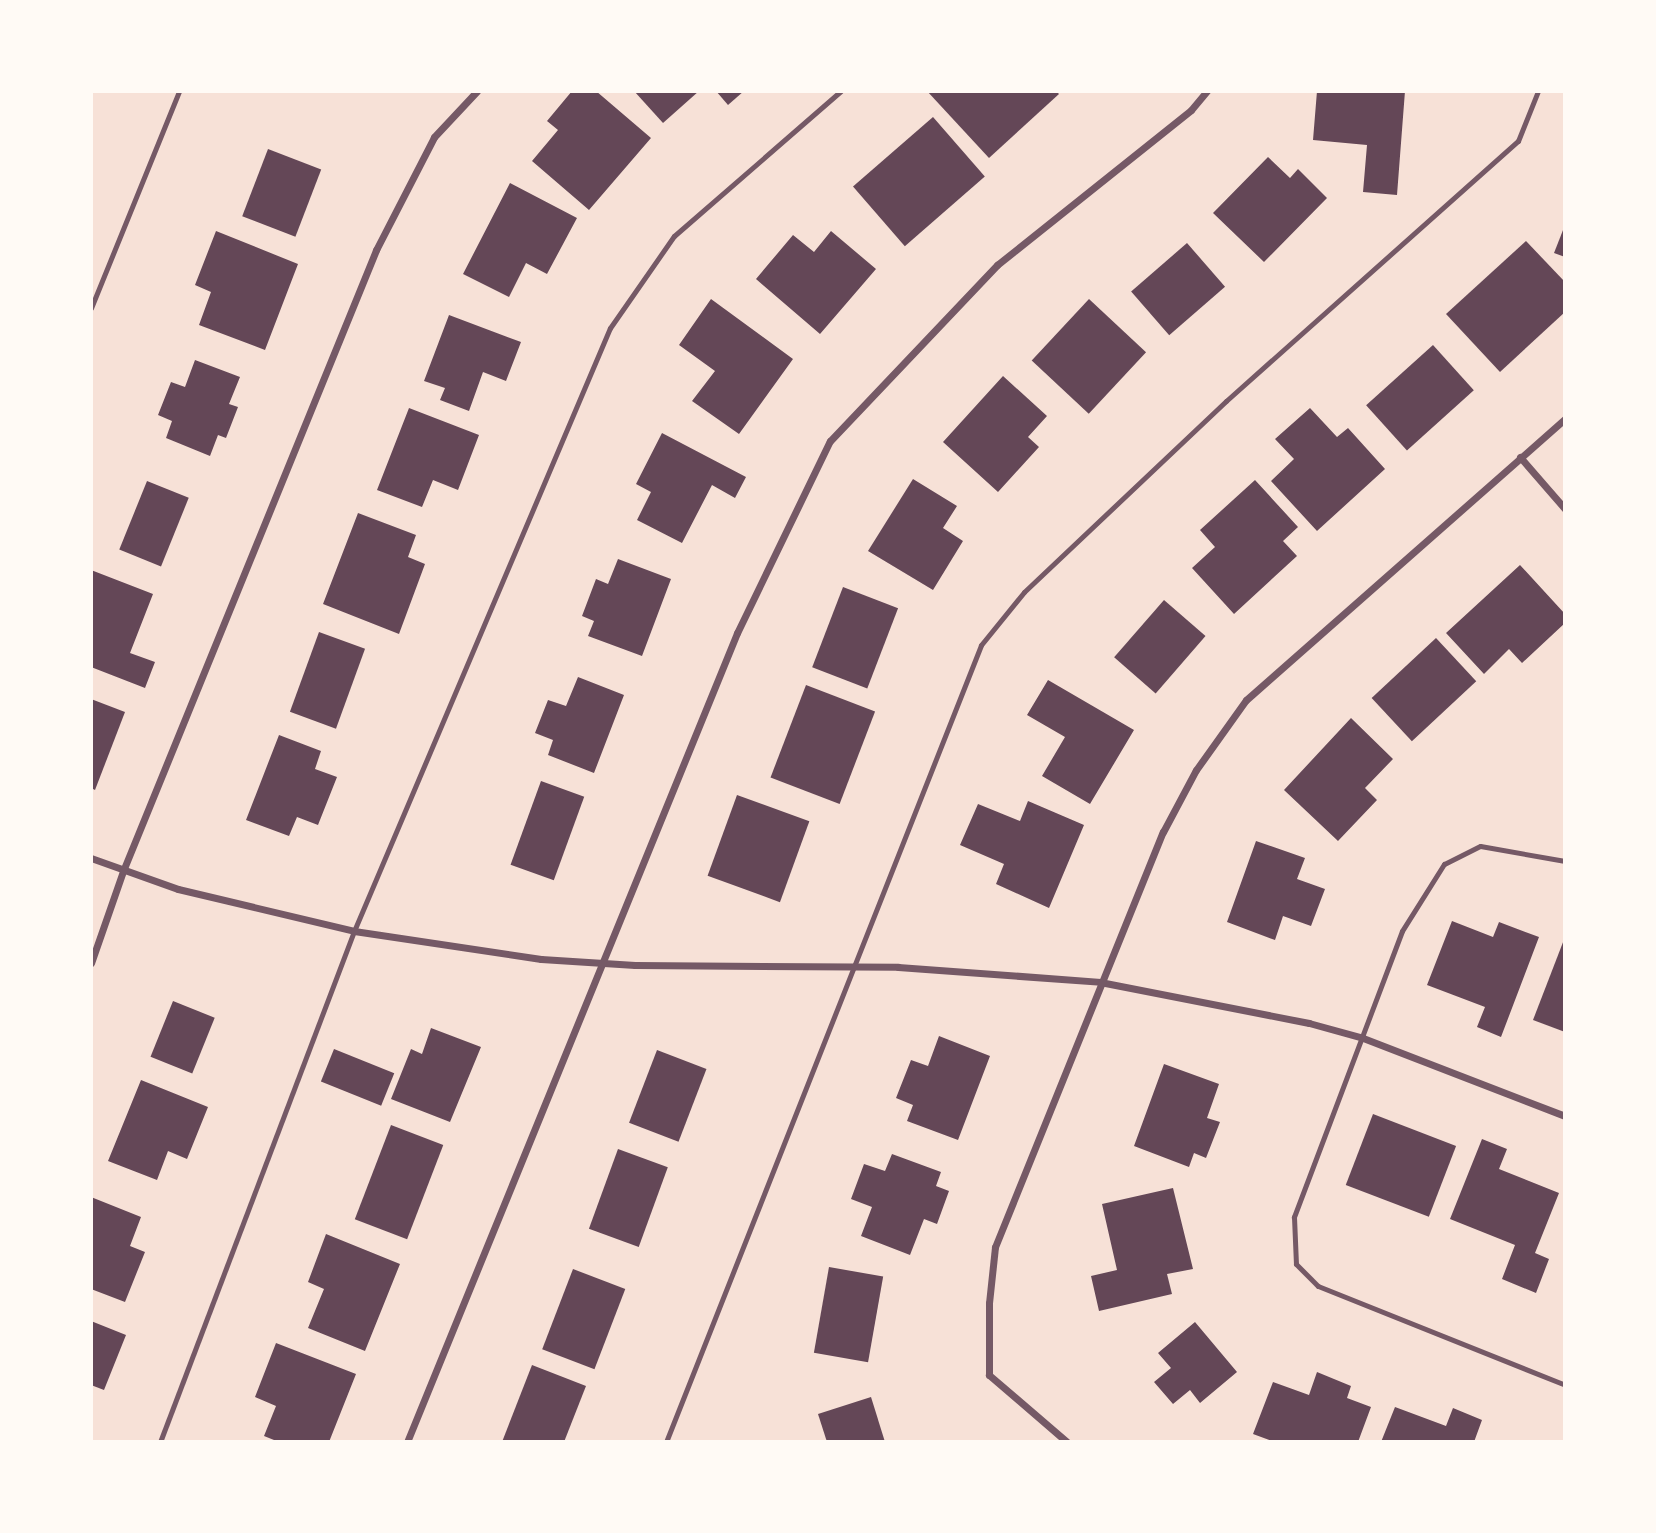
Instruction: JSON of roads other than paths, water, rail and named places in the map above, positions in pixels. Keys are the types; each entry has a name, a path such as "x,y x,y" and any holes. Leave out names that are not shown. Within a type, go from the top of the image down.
{"street":[{"path":"91,963 123,871 376,250 434,137 477,91"},
{"path":"407,1442 600,962 737,633 830,441 998,265 1191,110 1207,91"},
{"path":"1067,1442 989,1375 989,1303 995,1247 1100,982 1163,832 1196,770 1245,700 1565,419"},
{"path":"1520,457 1565,509"},
{"path":"91,858 123,871 355,931 541,959 853,967 1100,982 1309,1023 1363,1038 1565,1116"}],"lane":[{"path":"91,308 179,91"},
{"path":"160,1442 355,931 610,328 674,236 841,91"},
{"path":"666,1442 981,645 1024,592 1226,401 1518,141 1538,91"},
{"path":"1565,861 1480,846 1444,864 1402,931 1294,1217 1296,1264 1318,1286 1565,1385"}]}
